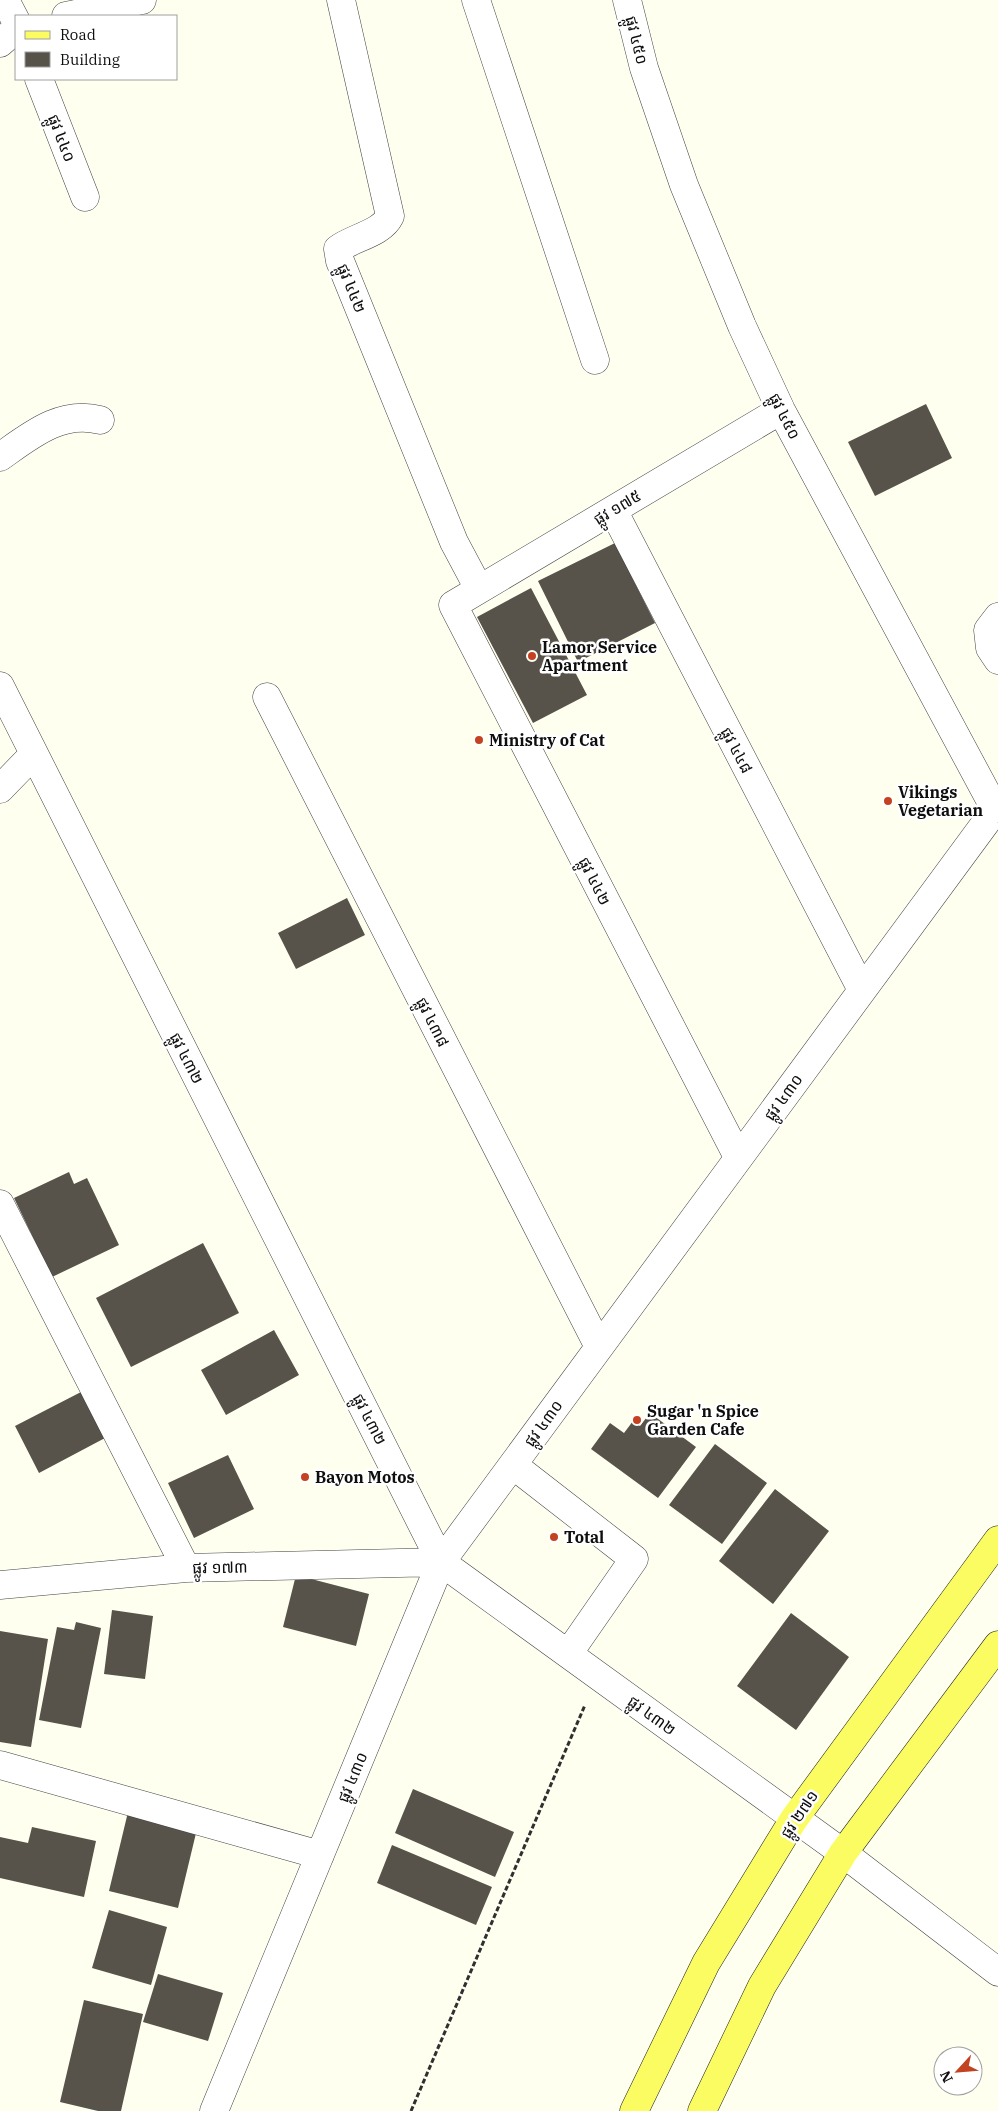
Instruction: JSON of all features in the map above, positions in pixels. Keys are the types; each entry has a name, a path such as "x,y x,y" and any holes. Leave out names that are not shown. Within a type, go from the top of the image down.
{"main road":[{"name":"ផ្លូវ ២៧១","path":"634,2111 706,1963 794,1820 998,1540"},
{"path":"702,2111 762,1986 843,1853 998,1645"}],"street":[{"path":"6,0 15,19"},
{"path":"71,15 142,0"},
{"name":"ផ្លូវ ៤៤២","path":"341,0 390,216 386,223 378,229 348,242 338,249 340,261 454,542 479,589"},
{"path":"476,0 595,360"},
{"name":"ផ្លូវ ៤៥០","path":"627,0 644,68 684,185 742,326 782,410 997,808"},
{"path":"0,43 15,30"},
{"name":"ផ្លូវ ៤៤០","path":"39,80 85,197"},
{"name":"ផ្លូវ ១៧៥","path":"452,605 782,410"},
{"path":"0,457 37,431 66,419 85,416 100,420"},
{"name":"ផ្លូវ ៤៤៨","path":"612,510 862,990"},
{"name":"ផ្លូវ ៤៤២","path":"452,605 738,1158"},
{"path":"998,617 988,630 990,648 998,660"},
{"name":"ផ្លូវ ៤៣២","path":"0,686 442,1562 794,1820 843,1853 998,1972"},
{"name":"ផ្លូវ ៤៣៨","path":"267,697 599,1347"},
{"path":"0,789 34,754"},
{"name":"ផ្លូវ ៤៣០","path":"214,2111 442,1562 997,808"},
{"path":"0,1204 186,1568"},
{"path":"512,1465 634,1559 568,1654"},
{"name":"ផ្លូវ ១៧៣","path":"0,1585 186,1568 442,1562"},
{"path":"0,1765 320,1855"}],"path":[{"path":"411,2111 598,1675"}],"building":[{"path":"926,404 952,458 875,496 848,442"},
{"path":"615,543 655,623 578,662 538,581"},
{"name":"Lamor Service Apartment","path":"531,588 587,695 533,723 477,617"},
{"path":"347,898 365,935 296,969 278,933"},
{"path":"69,1172 74,1184 87,1178 119,1245 52,1277 14,1198"},
{"path":"203,1243 239,1313 131,1367 96,1298"},
{"path":"274,1330 299,1375 226,1415 201,1370"},
{"path":"81,1392 105,1438 39,1473 15,1426"},
{"path":"650,1413 696,1447 658,1498 591,1449 610,1423 624,1433 633,1421 640,1426"},
{"path":"715,1444 767,1483 722,1544 669,1505"},
{"path":"228,1455 254,1509 194,1538 168,1483"},
{"path":"775,1489 829,1531 773,1604 719,1561"},
{"path":"296,1575 369,1594 356,1646 283,1627"},
{"path":"112,1610 153,1616 145,1679 104,1674"},
{"path":"791,1613 849,1657 796,1730 737,1686"},
{"path":"76,1622 101,1628 81,1728 39,1720 57,1627 74,1630"},
{"path":"0,1631 48,1639 31,1747 0,1742"},
{"path":"413,1789 514,1832 495,1877 395,1833"},
{"path":"128,1812 197,1829 178,1908 109,1891"},
{"path":"32,1827 96,1841 84,1897 0,1878 0,1837 28,1843"},
{"path":"392,1845 492,1887 476,1925 377,1883"},
{"path":"109,1910 167,1927 151,1985 92,1968"},
{"path":"158,1974 223,1993 208,2041 143,2022"},
{"path":"84,2000 143,2014 121,2111 98,2111 60,2102"}],"place":[{"name":"Lamor Service Apartment","path":"532,656"},
{"name":"Ministry of Cat","path":"479,740"},
{"name":"Vikings Vegetarian","path":"888,801"},
{"name":"Sugar 'n Spice Garden Cafe","path":"637,1420"},
{"name":"Bayon Motos","path":"305,1477"},
{"name":"Total","path":"554,1537"}]}
